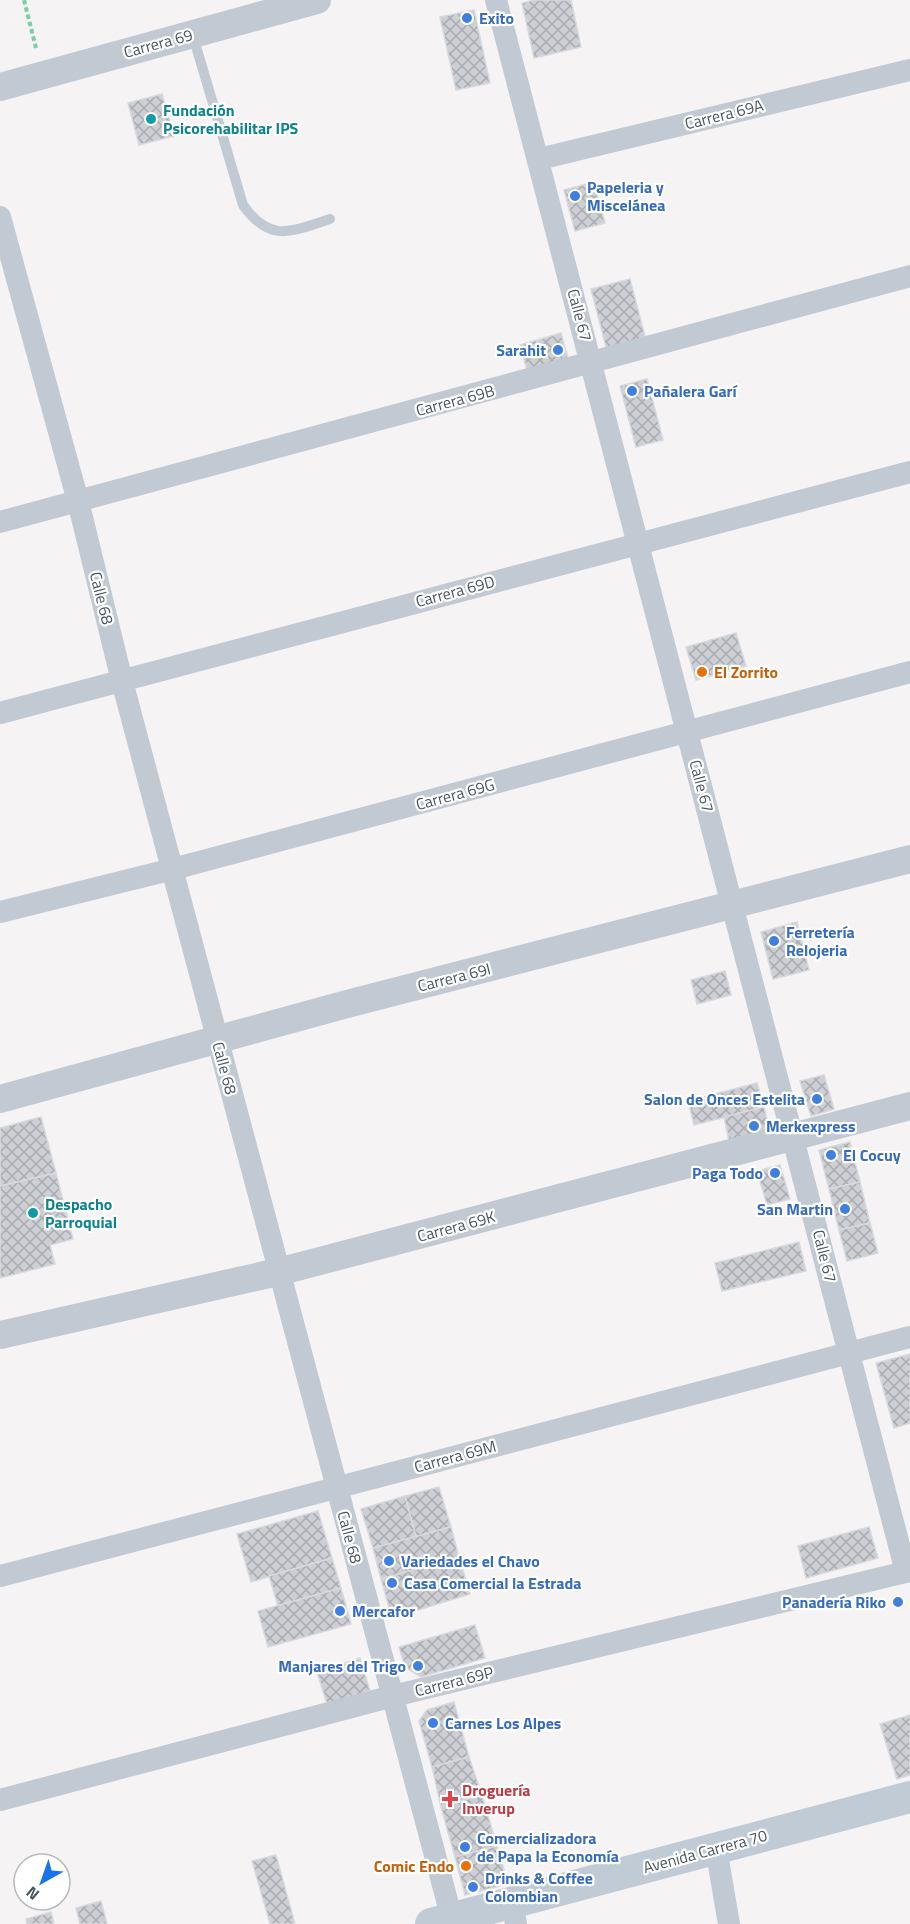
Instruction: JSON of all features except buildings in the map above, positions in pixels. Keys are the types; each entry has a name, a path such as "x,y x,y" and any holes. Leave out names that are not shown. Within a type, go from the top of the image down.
{"main road":[{"name":"Avenida Carrera 70","path":"442,1921 514,1913 716,1848 910,1797"}],"street":[{"name":"Carrera 69","path":"0,87 317,0"},
{"name":"Calle 67","path":"496,0 908,1571"},
{"name":"Carrera 69A","path":"539,159 910,70"},
{"name":"Calle 68","path":"0,217 78,501 122,681 393,1696 442,1921"},
{"name":"Carrera 69B","path":"0,522 910,276"},
{"name":"Carrera 69D","path":"0,713 638,542 910,472"},
{"name":"Carrera 69G","path":"0,912 173,869 910,672"},
{"name":"Carrera 69I","path":"0,1099 218,1039 910,859"},
{"name":"Carrera 69K","path":"0,1335 278,1272 910,1106"},
{"name":"Carrera 69M","path":"0,1576 910,1337"},
{"name":"Carrera 69P","path":"0,1800 393,1696 908,1571"},
{"path":"716,1848 729,1924"}],"lane":[{"path":"193,34 243,205 255,221 267,230 290,230 330,219"}],"path":[{"path":"24,0 37,52"}],"place":[{"name":"Exito","path":"467,18"},
{"name":"Fundación Psicorehabilitar IPS","path":"151,119"},
{"name":"Papeleria y Miscelánea","path":"575,196"},
{"name":"Sarahit","path":"558,350"},
{"name":"Pañalera Garí","path":"632,391"},
{"name":"El Zorrito","path":"702,672"},
{"name":"Ferretería Relojeria","path":"774,941"},
{"name":"Salon de Onces Estelita","path":"817,1099"},
{"name":"Merkexpress","path":"754,1126"},
{"name":"El Cocuy","path":"831,1155"},
{"name":"Paga Todo","path":"775,1173"},
{"name":"San Martin","path":"845,1209"},
{"name":"Despacho Parroquial","path":"33,1213"},
{"name":"Variedades el Chavo","path":"389,1561"},
{"name":"Casa Comercial la Estrada","path":"392,1583"},
{"name":"Panadería Riko","path":"898,1602"},
{"name":"Mercafor","path":"340,1611"},
{"name":"Manjares del Trigo","path":"418,1666"},
{"name":"Carnes Los Alpes","path":"433,1723"},
{"name":"Droguería Inverup","path":"450,1799"},
{"name":"Comercializadora de Papa la Economía","path":"465,1847"},
{"name":"Comic Endo","path":"466,1866"},
{"name":"Drinks & Coffee Colombian","path":"473,1887"}]}
